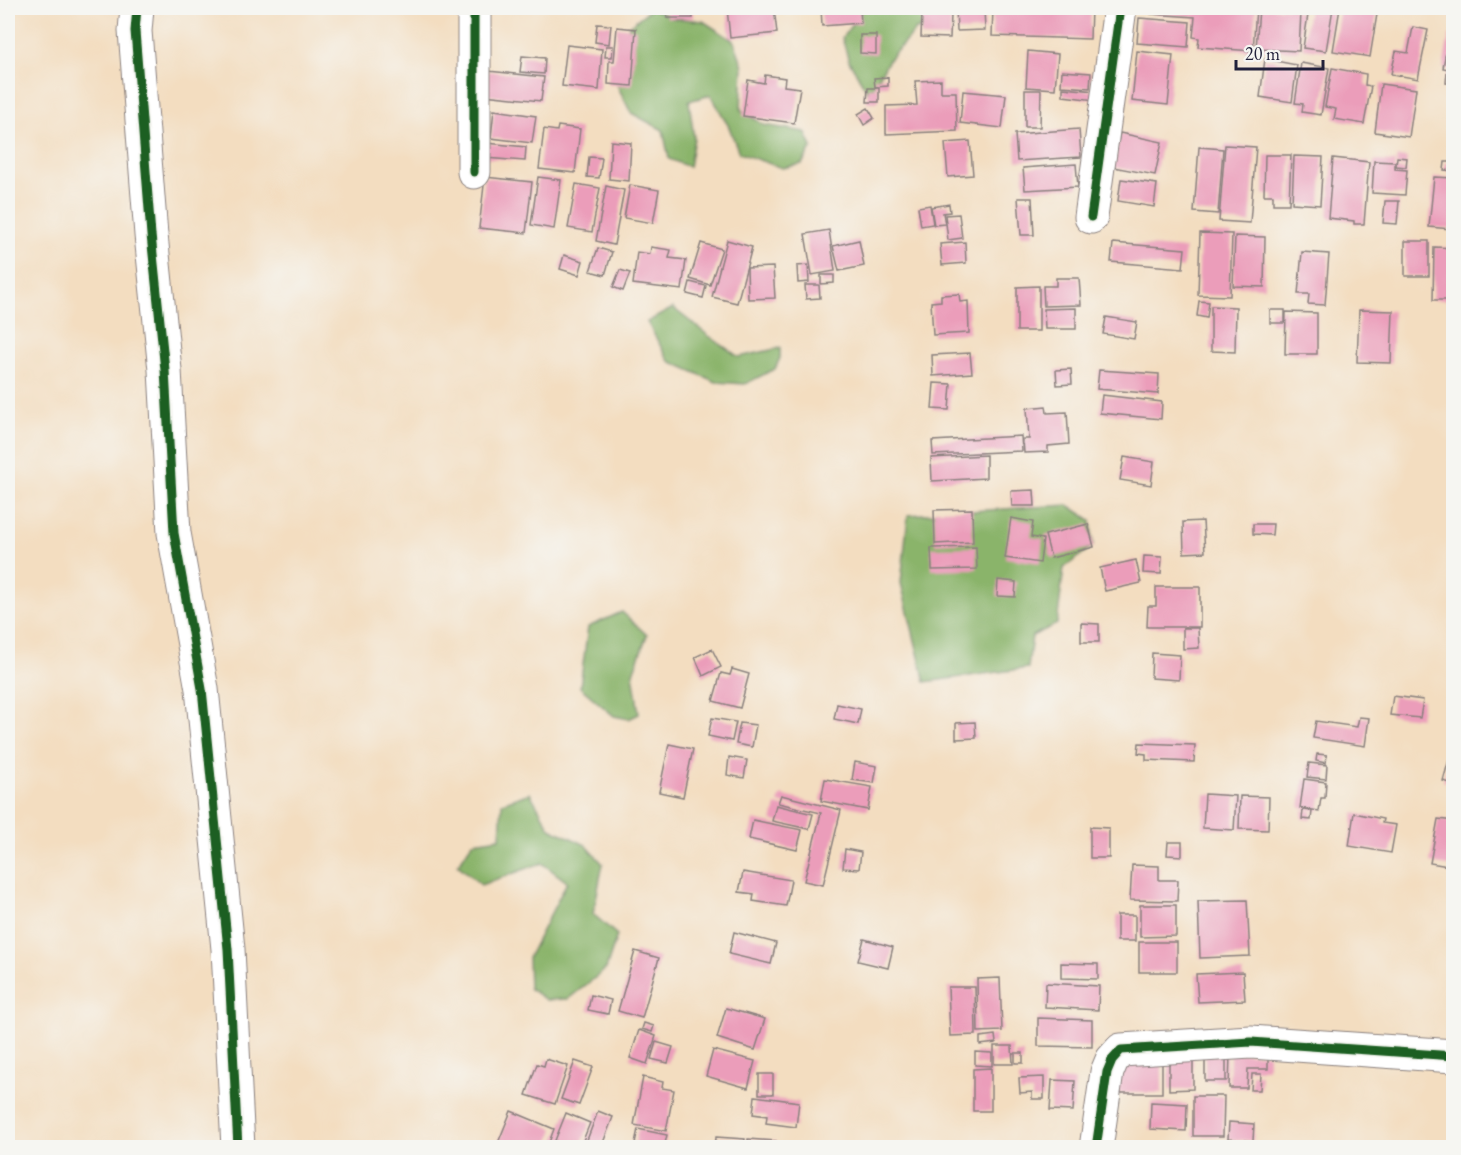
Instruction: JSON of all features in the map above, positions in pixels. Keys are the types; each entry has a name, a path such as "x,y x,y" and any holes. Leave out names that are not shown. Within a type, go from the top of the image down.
{"street":[{"path":"137,8 135,31 151,235 165,370 174,533 202,689 228,949 238,1148"},
{"path":"474,8 474,172"},
{"path":"1091,217 1120,8"},
{"path":"1096,1148 1107,1072 1112,1060 1121,1050 1251,1042 1454,1056"}],"green space":[{"path":"652,8 672,18 703,21 734,41 743,66 741,110 764,125 805,132 812,147 802,164 782,168 739,153 729,127 711,95 689,101 694,138 689,167 669,159 663,130 631,113 612,75 629,26"},
{"path":"864,8 949,9 941,23 916,30 890,58 869,94 849,61 842,38"},
{"path":"673,308 739,357 780,348 780,358 775,369 745,384 716,382 669,361 647,322"},
{"path":"1068,505 1091,520 1093,546 1064,568 1057,624 1032,636 1028,668 925,682 901,583 908,515"},
{"path":"622,612 647,635 633,673 639,714 629,719 614,716 580,687 588,627"},
{"path":"530,793 550,828 586,845 603,864 593,914 617,935 606,969 568,999 546,1000 529,988 528,958 567,882 542,863 481,885 458,865 473,842 500,838 502,803"}],"building":[{"path":"667,8 693,8 693,18 667,18"},
{"path":"727,8 774,8 777,33 730,38"},
{"path":"821,8 860,8 861,23 822,26"},
{"path":"956,8 984,8 985,30 957,31"},
{"path":"993,8 1091,8 1090,39 992,36"},
{"path":"1151,8 1256,8 1253,51 1198,47 1199,38 1193,37 1195,17 1151,14"},
{"path":"1259,8 1295,8 1294,11 1301,12 1299,51 1256,49"},
{"path":"1309,8 1333,8 1326,51 1303,48"},
{"path":"1340,8 1378,8 1370,57 1333,51"},
{"path":"922,14 951,15 950,38 921,37"},
{"path":"1139,18 1190,22 1188,47 1137,43"},
{"path":"597,24 611,25 609,44 595,42"},
{"path":"617,27 636,29 632,86 608,84 609,61 614,61"},
{"path":"1413,27 1428,30 1418,79 1391,74 1396,51 1408,53"},
{"path":"860,35 876,35 876,54 860,53"},
{"path":"1449,35 1454,36 1454,70 1443,68"},
{"path":"567,45 602,49 599,90 562,86"},
{"path":"606,46 613,46 612,57 605,57"},
{"path":"1028,51 1058,54 1055,89 1026,87"},
{"path":"1137,51 1173,55 1168,105 1132,101"},
{"path":"522,56 545,58 544,74 520,72"},
{"path":"1265,59 1297,65 1292,102 1260,97"},
{"path":"1301,63 1329,68 1321,115 1302,112 1303,104 1295,103"},
{"path":"1332,68 1366,74 1365,85 1371,86 1364,124 1334,119 1336,109 1325,107"},
{"path":"488,71 544,77 541,101 484,95"},
{"path":"1062,71 1091,73 1090,88 1061,86"},
{"path":"1447,72 1454,73 1454,84 1446,83"},
{"path":"765,75 785,78 784,86 800,88 794,123 743,116 748,80 764,83"},
{"path":"888,77 888,86 875,87 874,78"},
{"path":"941,80 941,92 956,92 957,131 886,134 886,106 917,105 915,81"},
{"path":"1381,84 1416,89 1409,137 1375,132"},
{"path":"868,88 879,88 879,102 867,102"},
{"path":"1063,88 1096,91 1095,100 1063,96"},
{"path":"1025,90 1041,90 1040,127 1025,127"},
{"path":"963,91 1006,95 1002,128 960,123"},
{"path":"868,108 874,118 864,125 858,114"},
{"path":"494,110 536,116 532,143 491,138"},
{"path":"558,126 580,129 575,173 539,169 544,129 557,131"},
{"path":"1079,129 1081,157 1017,161 1015,134"},
{"path":"1120,133 1162,142 1155,175 1113,167"},
{"path":"611,141 631,143 629,181 609,179"},
{"path":"970,141 973,175 948,177 945,143"},
{"path":"486,143 526,147 525,161 485,158"},
{"path":"1225,145 1256,147 1250,223 1219,221"},
{"path":"1199,147 1223,149 1218,214 1194,212"},
{"path":"1265,155 1291,155 1289,204 1273,204 1273,195 1264,195"},
{"path":"1294,156 1323,157 1320,205 1292,203"},
{"path":"589,157 602,158 599,178 587,177"},
{"path":"1397,157 1407,158 1406,167 1396,166"},
{"path":"1333,158 1369,162 1364,224 1328,218"},
{"path":"1374,161 1395,162 1395,169 1407,170 1405,195 1372,193"},
{"path":"1445,162 1454,162 1454,171 1444,170"},
{"path":"1076,164 1078,187 1025,190 1023,168"},
{"path":"485,177 532,182 526,233 479,228"},
{"path":"538,177 561,180 554,229 531,225"},
{"path":"1434,177 1454,178 1451,229 1429,227"},
{"path":"1121,179 1157,184 1154,207 1118,201"},
{"path":"576,184 600,188 592,232 568,228"},
{"path":"630,185 659,190 653,223 624,218"},
{"path":"606,186 624,190 614,245 596,241"},
{"path":"1018,198 1032,198 1034,235 1021,235"},
{"path":"1385,201 1399,201 1397,224 1383,223"},
{"path":"949,204 950,212 943,213 945,224 934,225 931,207"},
{"path":"930,205 933,224 921,226 918,207"},
{"path":"959,214 962,238 948,240 945,215"},
{"path":"829,230 835,271 812,275 805,234"},
{"path":"1200,233 1232,234 1230,296 1198,295"},
{"path":"1235,236 1265,237 1264,287 1233,286"},
{"path":"727,240 752,247 737,303 712,297"},
{"path":"859,240 864,266 839,271 833,246"},
{"path":"1405,241 1429,241 1429,276 1405,276"},
{"path":"965,242 966,263 942,265 940,244"},
{"path":"701,243 722,249 710,285 690,279"},
{"path":"1113,243 1185,249 1183,268 1111,262"},
{"path":"651,247 671,250 669,258 686,260 682,290 633,284 637,252 650,254"},
{"path":"1434,247 1454,248 1454,300 1433,300"},
{"path":"598,248 612,252 605,275 590,271"},
{"path":"1302,252 1329,254 1325,305 1308,304 1309,294 1298,294"},
{"path":"564,255 583,261 579,275 560,269"},
{"path":"808,265 809,282 798,283 797,266"},
{"path":"773,267 775,298 748,299 747,268"},
{"path":"620,270 630,273 623,291 613,287"},
{"path":"821,275 834,275 834,283 821,284"},
{"path":"1056,278 1079,278 1081,305 1044,306 1043,286 1056,286"},
{"path":"690,282 706,286 703,298 687,294"},
{"path":"805,285 819,285 820,298 806,299"},
{"path":"1039,286 1039,331 1017,331 1017,287"},
{"path":"959,294 960,302 968,301 969,333 933,335 931,302 941,301 941,295"},
{"path":"1199,301 1209,302 1207,318 1197,316"},
{"path":"1211,306 1236,307 1235,352 1211,351"},
{"path":"1076,308 1076,329 1045,329 1044,309"},
{"path":"1270,310 1285,310 1285,323 1270,323"},
{"path":"1359,310 1393,311 1391,363 1357,362"},
{"path":"1286,312 1317,313 1317,354 1285,354"},
{"path":"1106,317 1137,322 1134,339 1103,334"},
{"path":"970,353 972,373 933,376 932,355"},
{"path":"1071,369 1072,384 1057,385 1056,370"},
{"path":"1099,370 1159,374 1158,394 1097,389"},
{"path":"934,383 951,384 949,410 932,409"},
{"path":"1102,395 1162,402 1161,419 1100,413"},
{"path":"1046,406 1047,413 1067,412 1069,444 1048,446 1048,452 1024,453 1023,439 1029,439 1027,408"},
{"path":"1021,436 1022,451 933,455 932,441"},
{"path":"986,455 986,478 932,481 931,458"},
{"path":"1124,457 1154,462 1151,485 1120,480"},
{"path":"1034,490 1035,506 1012,506 1011,491"},
{"path":"972,509 973,542 935,544 934,510"},
{"path":"1011,518 1033,522 1031,537 1043,539 1040,563 1005,558"},
{"path":"1203,521 1205,552 1184,553 1183,522"},
{"path":"1088,524 1094,547 1051,558 1045,535"},
{"path":"1253,524 1273,524 1272,535 1253,534"},
{"path":"976,547 977,569 932,570 931,548"},
{"path":"1144,556 1162,557 1161,574 1143,573"},
{"path":"1136,560 1141,583 1105,591 1100,568"},
{"path":"998,580 1016,582 1015,597 997,596"},
{"path":"1156,587 1200,587 1200,627 1147,627 1148,606 1156,606"},
{"path":"1081,623 1099,624 1099,642 1081,642"},
{"path":"1183,628 1198,628 1199,648 1183,649"},
{"path":"712,649 721,667 703,676 695,657"},
{"path":"1152,653 1180,655 1179,680 1151,678"},
{"path":"732,669 749,674 740,708 713,701 721,673 730,675"},
{"path":"1393,696 1423,700 1420,718 1390,715"},
{"path":"837,704 861,709 858,724 834,719"},
{"path":"1359,717 1369,718 1365,746 1313,738 1316,721 1357,727"},
{"path":"712,718 736,722 732,741 708,736"},
{"path":"975,722 976,738 956,739 956,723"},
{"path":"740,723 756,725 752,747 736,744"},
{"path":"1139,743 1195,745 1194,762 1146,760 1146,754 1138,753"},
{"path":"669,744 693,749 683,797 659,792"},
{"path":"1317,754 1327,755 1326,763 1316,761"},
{"path":"1450,756 1454,757 1454,784 1443,781"},
{"path":"729,757 747,760 744,778 727,775"},
{"path":"855,762 877,766 874,783 852,780"},
{"path":"1309,763 1327,765 1326,779 1307,777"},
{"path":"825,779 872,787 868,810 821,801"},
{"path":"1304,779 1326,782 1325,798 1321,798 1319,811 1300,808"},
{"path":"1205,794 1236,796 1234,830 1203,828"},
{"path":"781,795 841,810 823,885 804,881 821,813 778,803"},
{"path":"1240,796 1269,797 1268,830 1239,829"},
{"path":"776,805 813,814 809,829 772,821"},
{"path":"1303,810 1312,811 1311,820 1302,819"},
{"path":"1354,813 1383,819 1382,823 1396,825 1391,853 1349,846"},
{"path":"1438,819 1454,821 1454,867 1430,863"},
{"path":"753,820 802,830 797,850 749,839"},
{"path":"1090,827 1109,828 1109,858 1090,858"},
{"path":"1168,842 1182,842 1182,856 1167,855"},
{"path":"845,849 861,852 859,869 843,868"},
{"path":"1132,865 1159,866 1159,880 1178,880 1177,901 1130,900"},
{"path":"743,872 791,880 786,906 753,901 754,894 739,892"},
{"path":"1247,900 1250,956 1200,958 1198,901"},
{"path":"1140,905 1176,905 1176,936 1140,937"},
{"path":"1117,915 1135,915 1135,941 1117,941"},
{"path":"734,932 776,943 771,964 729,954"},
{"path":"864,939 893,947 888,968 858,961"},
{"path":"1139,942 1177,942 1177,972 1139,972"},
{"path":"635,951 659,958 642,1018 618,1011"},
{"path":"1061,963 1098,964 1098,979 1061,978"},
{"path":"1243,972 1245,1000 1198,1002 1196,974"},
{"path":"1000,978 1002,1031 978,1032 977,979"},
{"path":"1046,983 1099,986 1098,1010 1045,1007"},
{"path":"948,987 975,987 976,1035 950,1036"},
{"path":"591,995 611,1000 608,1014 588,1010"},
{"path":"726,1008 765,1019 755,1050 717,1038"},
{"path":"1038,1018 1092,1020 1092,1047 1038,1046"},
{"path":"644,1023 654,1026 652,1032 642,1029"},
{"path":"639,1030 656,1036 647,1064 630,1058"},
{"path":"995,1035 996,1043 980,1045 980,1037"},
{"path":"656,1042 673,1047 668,1063 651,1059"},
{"path":"994,1046 1012,1046 1013,1064 994,1064"},
{"path":"713,1050 755,1061 748,1088 706,1076"},
{"path":"975,1052 992,1053 992,1066 975,1065"},
{"path":"1015,1053 1023,1053 1023,1063 1015,1063"},
{"path":"1230,1053 1268,1054 1268,1069 1248,1069 1247,1088 1229,1088"},
{"path":"1122,1054 1162,1054 1162,1093 1114,1093"},
{"path":"1169,1055 1193,1055 1193,1089 1169,1090"},
{"path":"1205,1055 1226,1055 1226,1081 1205,1081"},
{"path":"546,1059 568,1066 555,1104 526,1095 537,1064 544,1066"},
{"path":"575,1061 593,1067 579,1105 561,1099"},
{"path":"991,1068 991,1111 973,1111 973,1069"},
{"path":"759,1074 773,1074 773,1094 759,1094"},
{"path":"1252,1074 1261,1074 1260,1090 1251,1090"},
{"path":"643,1077 663,1082 662,1088 674,1090 666,1131 634,1125"},
{"path":"1044,1077 1044,1099 1032,1099 1032,1092 1020,1093 1019,1078"},
{"path":"1052,1080 1075,1081 1073,1111 1050,1110"},
{"path":"755,1096 799,1102 796,1127 766,1123 767,1116 753,1114"},
{"path":"1193,1096 1224,1096 1223,1136 1193,1136"},
{"path":"1151,1102 1187,1104 1186,1131 1150,1129"},
{"path":"511,1111 554,1129 547,1148 496,1148"},
{"path":"598,1111 613,1117 601,1148 584,1148"},
{"path":"566,1113 590,1123 580,1148 552,1148"},
{"path":"1229,1122 1254,1124 1253,1141 1228,1139"},
{"path":"638,1129 667,1135 664,1148 635,1143"},
{"path":"716,1137 745,1139 744,1148 715,1148"},
{"path":"748,1139 776,1141 775,1148 748,1148"}],"cycle path":[{"path":"137,8 135,31 151,235 165,370 174,533 202,689 228,949 238,1148"},
{"path":"474,8 474,172"},
{"path":"1091,217 1120,8"},
{"path":"1096,1148 1107,1072 1112,1060 1121,1050 1251,1042 1454,1056"}]}
